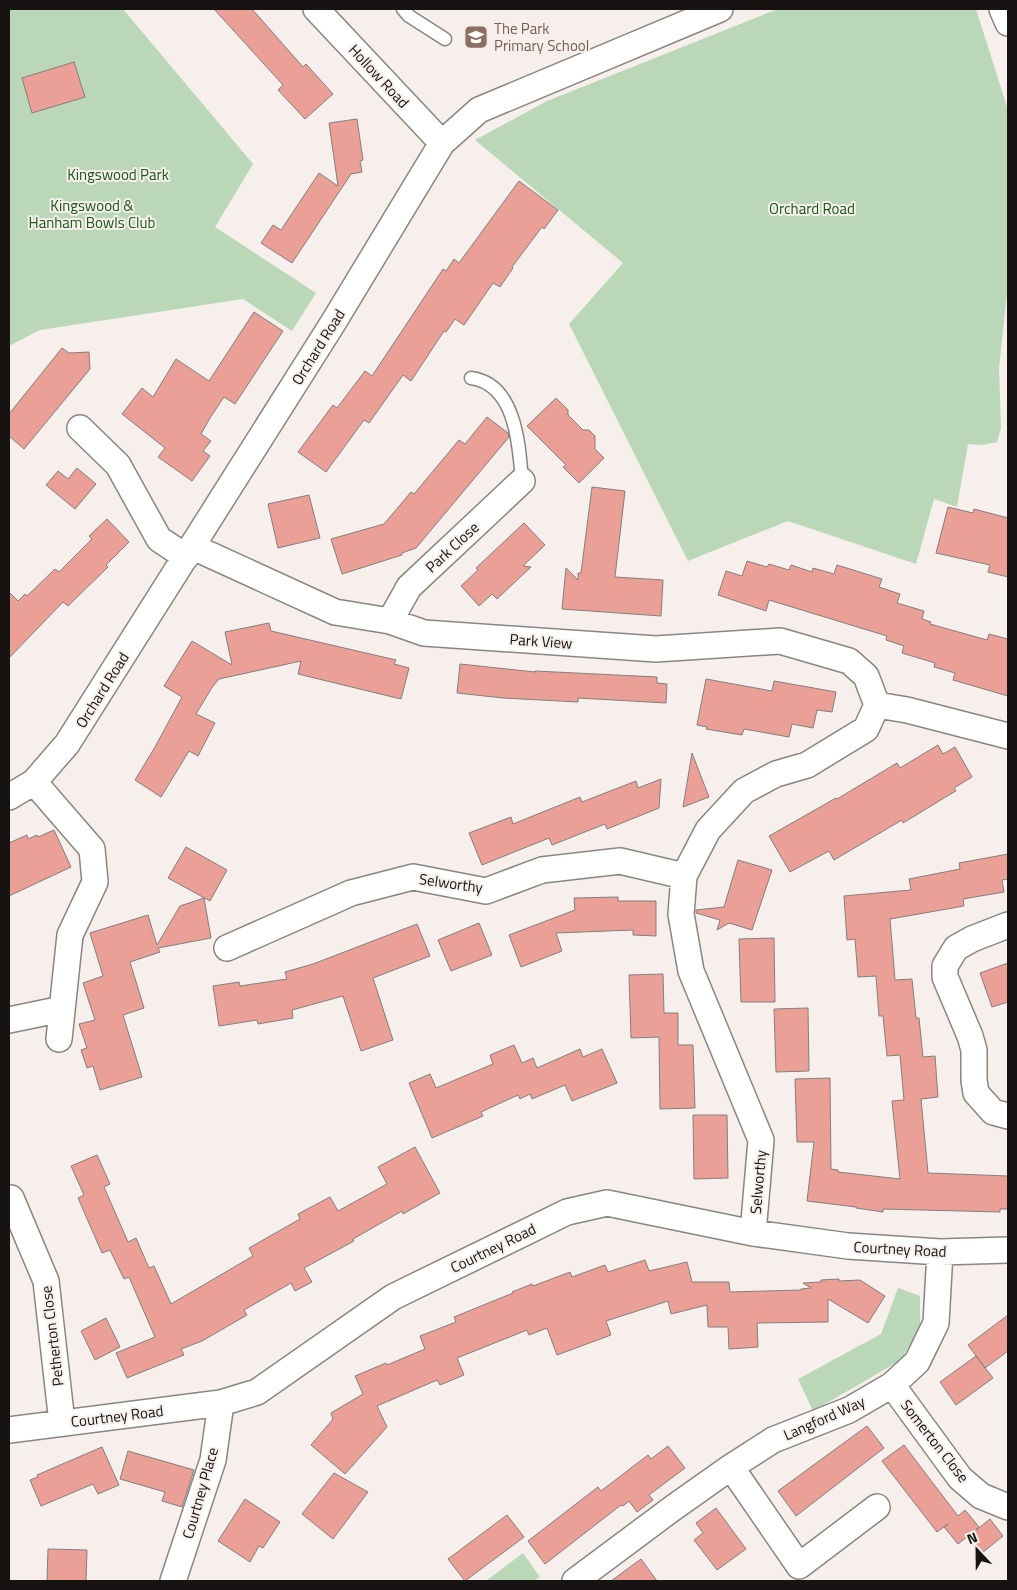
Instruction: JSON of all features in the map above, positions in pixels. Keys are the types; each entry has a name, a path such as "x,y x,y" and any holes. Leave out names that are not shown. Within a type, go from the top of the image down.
{"street":[{"name":"Hollow Road","path":"316,9 442,143"},
{"name":"Orchard Road","path":"9,797 34,782 67,744 333,323 442,143 479,110 720,9"},
{"path":"1002,9 1008,23"},
{"name":"Park View","path":"80,428 118,465 160,539 336,612 390,621 424,633 656,649 780,641 849,661 866,676 877,705"},
{"name":"Park Close","path":"390,621 409,588 522,481"},
{"path":"877,705 907,710 1008,736"},
{"name":"Selworthy","path":"753,1233 762,1140 691,971 681,914 684,876 708,830 744,791 776,774 807,764 866,729 877,705"},
{"path":"34,782 92,849 95,882 70,935 59,1039"},
{"name":"Selworthy","path":"227,948 351,894 413,877 486,890 542,870 620,862 684,876"},
{"path":"1008,925 972,939 956,948 945,966 945,977 974,1050 976,1093 993,1112 1008,1116"},
{"path":"9,1020 62,1009"},
{"name":"Petherton Close","path":"9,1199 11,1198 46,1281 62,1423"},
{"name":"Courtney Road","path":"9,1430 221,1403 257,1392 393,1297 567,1212 607,1203 753,1233 848,1246 940,1252 1008,1250"},
{"name":"Langford Way","path":"575,1581 673,1508 773,1440 849,1410 892,1385 918,1362 936,1322 940,1252"},
{"name":"Somerton Close","path":"892,1385 960,1478 981,1496 1008,1507"},
{"name":"Courtney Place","path":"173,1581 213,1460 221,1403"},
{"path":"731,1467 799,1566 878,1507"}],"lane":[{"path":"403,9 409,16 445,39"},
{"path":"471,378 490,385 498,392 510,411 516,429 522,481"}],"green space":[{"name":"Kingswood Park","path":"9,9 123,9 253,164 215,227 316,293 292,331 243,299 40,330 9,346"},
{"name":"Orchard Road","path":"778,9 976,9 1008,110 1008,284 999,368 1001,428 997,442 982,445 968,444 957,507 934,499 916,564 788,521 688,561 569,324 623,263 475,140 547,101"},
{"path":"898,1288 920,1296 920,1327 901,1360 813,1411 798,1379 881,1334"},
{"path":"523,1553 540,1577 534,1581 486,1581"}],"building":[{"path":"214,9 252,9 303,67 306,64 333,94 305,119 278,90 283,85"},
{"path":"74,62 85,97 32,113 22,78"},
{"path":"357,119 363,160 360,161 362,172 351,174 292,263 261,243 273,225 281,230 319,173 338,186 329,123"},
{"path":"519,181 558,210 544,229 542,227 512,267 500,287 493,283 464,325 455,319 446,332 444,331 411,381 403,375 369,423 364,420 326,472 298,452 333,405 337,408 365,371 372,376 443,269 446,271 454,259 459,263"},
{"path":"254,312 283,331 235,404 224,397 210,418 201,434 211,441 203,451 210,456 192,481 158,457 165,448 122,414 142,388 153,397 176,359 209,381"},
{"path":"62,348 69,353 89,352 90,369 24,449 9,436 9,414"},
{"path":"556,398 568,410 568,415 583,430 589,430 595,436 595,449 604,458 579,483 563,467 566,465 527,426"},
{"path":"487,417 508,433 509,437 416,548 402,553 402,555 342,574 331,539 384,524 411,492 414,494 459,440 465,444"},
{"path":"77,468 96,484 75,509 46,485 58,471 68,479"},
{"path":"592,487 625,491 615,577 663,580 661,616 562,609 566,568 578,580 578,573 581,573"},
{"path":"309,495 320,538 278,548 268,504"},
{"path":"948,507 973,513 974,509 1008,518 1008,577 988,572 990,565 936,553"},
{"path":"107,519 129,542 106,565 108,567 68,606 63,602 9,658 9,592 18,601 25,594 27,596 55,569 59,572 92,539 89,536"},
{"path":"524,523 545,545 523,566 531,567 497,599 492,594 479,606 461,586 478,570 476,568"},
{"path":"747,561 767,567 769,564 789,570 791,565 812,572 813,568 834,574 837,565 882,579 879,587 900,594 897,603 924,611 922,619 931,622 930,624 987,640 989,634 1008,639 1008,696 953,680 955,673 934,667 935,663 902,653 904,646 886,640 887,636 769,600 766,611 718,595 726,571 742,576"},
{"path":"269,623 271,631 396,660 394,664 409,668 401,699 298,674 301,661 219,679 196,714 215,723 198,756 189,751 161,797 135,780 182,697 164,686 192,641 232,665 225,632"},
{"path":"460,664 535,672 657,677 657,683 667,684 666,703 578,698 578,702 503,698 457,693"},
{"path":"706,679 772,691 774,681 836,692 832,712 817,710 813,728 792,724 789,737 744,729 742,735 706,729 707,727 697,725"},
{"path":"938,745 943,754 955,747 972,777 954,788 956,791 903,823 902,820 834,860 829,851 790,872 769,836 837,799 897,763 900,768"},
{"path":"692,753 709,797 683,807"},
{"path":"661,779 659,808 607,829 605,824 552,845 549,838 482,865 469,833 511,817 513,824 580,797 582,802 636,781 638,788"},
{"path":"54,830 71,867 9,896 9,843 27,835 28,839"},
{"path":"186,847 227,870 210,901 168,878"},
{"path":"1008,854 1008,879 1002,880 1004,892 963,899 964,906 890,919 895,980 912,979 923,1057 935,1056 938,1097 921,1099 928,1173 1008,1176 1008,1209 1000,1209 1000,1212 883,1209 883,1212 807,1201 814,1142 797,1142 795,1079 830,1078 831,1169 838,1170 838,1172 900,1179 892,1101 904,1100 900,1055 887,1056 883,1016 879,1016 876,976 858,977 855,939 847,940 844,896 911,890 909,879 960,869 959,863"},
{"path":"738,860 772,870 752,930 729,923 717,930 720,920 696,913 696,910 724,907"},
{"path":"618,897 618,901 656,901 656,936 633,935 633,930 556,933 562,951 521,967 509,935 575,910 574,898"},
{"path":"204,898 211,938 158,948 160,952 130,962 144,1008 123,1015 142,1077 100,1090 93,1066 87,1068 81,1050 87,1048 79,1024 95,1020 83,983 103,976 90,933 148,915 157,945 180,906"},
{"path":"479,923 492,955 451,971 438,940"},
{"path":"417,924 430,956 373,978 393,1040 361,1051 343,996 292,1010 293,1018 258,1024 257,1020 219,1026 213,986 239,982 240,986 287,979 285,972 313,964"},
{"path":"774,938 775,1002 741,1002 739,939"},
{"path":"1008,963 1008,1002 992,1007 980,973"},
{"path":"663,974 664,1013 678,1013 678,1045 693,1045 695,1108 660,1109 659,1037 631,1038 629,975"},
{"path":"808,1008 809,1071 776,1072 774,1009"},
{"path":"514,1045 522,1063 533,1058 537,1068 580,1049 583,1057 602,1049 617,1083 572,1101 565,1085 532,1099 530,1094 520,1099 518,1095 481,1112 483,1116 432,1138 409,1083 430,1074 436,1088 493,1064 490,1055"},
{"path":"693,1115 727,1115 728,1178 694,1179"},
{"path":"415,1147 440,1193 403,1214 402,1211 353,1239 354,1241 304,1268 312,1282 295,1291 291,1283 244,1310 247,1315 202,1341 181,1349 184,1355 127,1378 116,1353 155,1337 129,1277 124,1279 110,1250 102,1253 78,1198 84,1195 71,1166 97,1155 110,1184 104,1187 128,1242 136,1238 149,1268 154,1266 171,1304 253,1256 249,1248 300,1219 298,1214 330,1197 338,1211 387,1184 378,1167"},
{"path":"645,1260 649,1271 687,1262 692,1282 729,1282 730,1292 801,1290 811,1288 803,1283 839,1279 839,1281 860,1280 885,1296 868,1323 828,1299 828,1322 757,1323 758,1347 729,1349 728,1327 708,1327 707,1305 671,1314 668,1301 606,1321 611,1335 557,1355 547,1328 529,1335 527,1330 457,1358 464,1375 440,1385 437,1380 377,1406 387,1427 345,1474 311,1445 333,1419 331,1413 363,1394 355,1376 425,1349 420,1336 456,1322 454,1317 532,1284 533,1286 570,1272 572,1277 605,1265 608,1272"},
{"path":"1008,1315 1008,1351 985,1368 968,1345"},
{"path":"106,1318 120,1347 95,1360 81,1331"},
{"path":"976,1356 993,1378 956,1405 940,1382"},
{"path":"867,1426 884,1448 796,1516 778,1491"},
{"path":"904,1445 958,1516 965,1510 979,1527 970,1535 990,1519 1003,1536 982,1553 968,1536 958,1544 944,1527 948,1524 937,1532 882,1461"},
{"path":"668,1446 685,1468 649,1495 653,1500 637,1512 629,1501 623,1506 621,1505 545,1564 528,1541 598,1487 601,1491 648,1455 651,1459"},
{"path":"102,1447 119,1485 98,1494 93,1484 41,1506 30,1480 38,1477 37,1475"},
{"path":"128,1451 194,1470 182,1507 162,1501 165,1492 120,1479"},
{"path":"334,1473 368,1492 333,1539 302,1514"},
{"path":"245,1499 280,1522 263,1548 259,1546 250,1562 218,1541"},
{"path":"716,1508 746,1549 717,1570 694,1540 703,1533 696,1523"},
{"path":"507,1515 524,1537 465,1581 448,1559"},
{"path":"48,1549 87,1550 86,1581 47,1581"},
{"path":"641,1559 657,1581 611,1581"}],"place":[{"name":"The Park Primary School","path":"476,37"}],"park label":[{"name":"Kingswood & Hanham Bowls Club","path":"92,214"}]}
